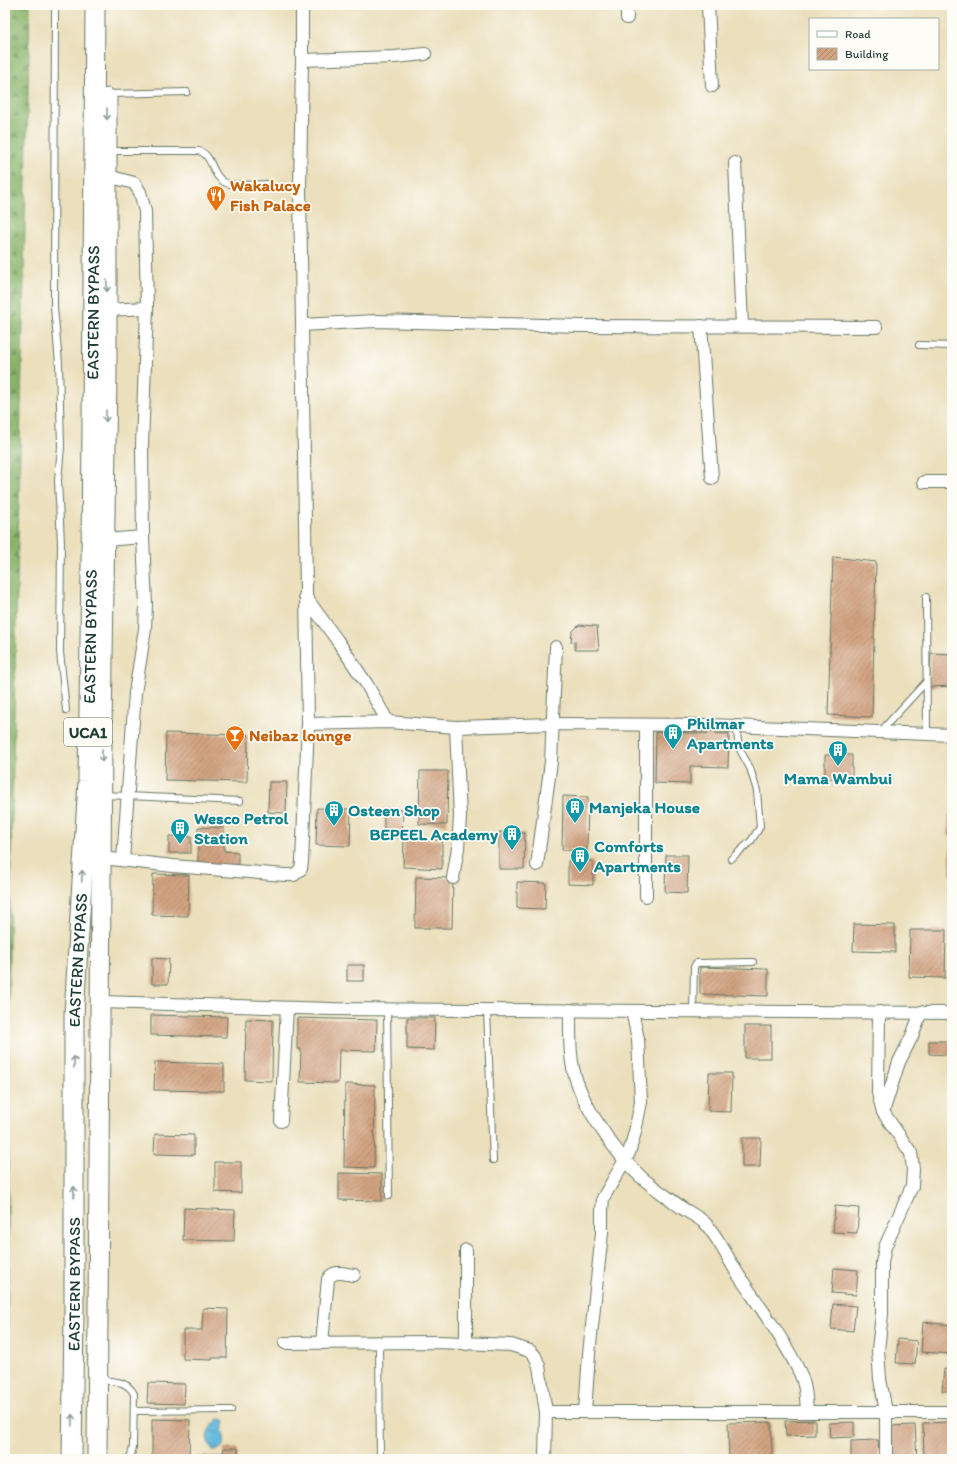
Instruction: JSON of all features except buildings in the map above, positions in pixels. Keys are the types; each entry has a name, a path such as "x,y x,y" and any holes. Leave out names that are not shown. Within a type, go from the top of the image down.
{"main road":[{"name":"EASTERN BYPASS","path":"72,1459 74,1314 74,1014 88,781 91,567 100,261 95,5"},
{"name":"EASTERN BYPASS","path":"97,1459 107,310 100,261 108,176 108,5"}],"street":[{"path":"102,858 180,867 294,875 301,869 308,724 300,190 302,5"},
{"path":"627,5 627,18"},
{"path":"708,5 712,86"},
{"path":"302,60 395,57 425,54"},
{"path":"734,162 742,326"},
{"path":"108,176 134,183 140,192 145,211 146,308 142,445 142,537 146,605 145,629 135,692 123,860"},
{"path":"107,310 146,308"},
{"path":"302,325 376,322 581,326 876,327"},
{"path":"701,326 712,478"},
{"path":"924,482 952,482"},
{"path":"104,540 142,537"},
{"path":"305,596 366,683 388,722"},
{"path":"537,865 551,762 556,647"},
{"path":"308,724 388,722 456,727 553,724 736,726 952,735"},
{"path":"646,725 646,896"},
{"path":"453,878 458,848 460,817 456,727"},
{"path":"100,1002 287,1008 952,1013"},
{"path":"281,1121 287,1008"},
{"path":"570,1010 571,1057 578,1084 593,1116 624,1160 642,1177 683,1208 698,1217 712,1232 739,1276 764,1311 800,1371 806,1393 807,1412"},
{"path":"585,1412 589,1354 602,1233 603,1198 629,1153 641,1102 638,1039 632,1011"},
{"path":"879,1012 878,1093 884,1112 911,1153 913,1169 912,1186 885,1246 882,1263 882,1314 878,1350 880,1379 886,1412 886,1459"},
{"path":"884,1112 899,1062 912,1036 921,1012"},
{"path":"466,1250 466,1344"},
{"path":"322,1344 328,1278 335,1272 354,1275"},
{"path":"285,1343 322,1344 438,1342 511,1345 530,1351 535,1356 539,1366 546,1412 545,1459"},
{"path":"546,1412 952,1412"}],"lane":[{"path":"56,5 54,307 59,363 61,447 58,480 62,543 60,652 66,710"},
{"path":"107,94 187,92"},
{"path":"108,151 199,151 207,156 215,173 224,182 230,184 268,184"},
{"path":"919,345 952,346"},
{"path":"926,597 927,734"},
{"path":"880,732 926,682"},
{"path":"731,859 751,841 760,827 757,791 750,768 739,748 736,726"},
{"path":"102,795 240,801"},
{"path":"693,1011 694,968 696,963 753,962"},
{"path":"386,1009 389,1196"},
{"path":"487,1010 494,1160"},
{"path":"378,1343 380,1459"},
{"path":"98,1380 125,1384 130,1386 134,1394 133,1447 128,1459"},
{"path":"134,1411 231,1410"}],"green space":[{"path":"5,5 30,5 9,942 7,1459 5,1459"}],"water":[{"path":"219,1419 224,1420 225,1422 223,1426 224,1445 218,1450 213,1450 207,1437 209,1430"}],"place":[{"name":"Wakalucy Fish Palace","path":"216,212"},
{"name":"Philmar Apartments","path":"673,750"},
{"name":"Neibaz lounge","path":"235,752"},
{"name":"Mama Wambui","path":"838,767"},
{"name":"Manjeka House","path":"575,824"},
{"name":"Osteen Shop","path":"334,827"},
{"name":"Wesco Petrol Station","path":"180,845"},
{"name":"BEPEEL Academy","path":"512,851"},
{"name":"Comforts Apartments","path":"580,873"}]}
